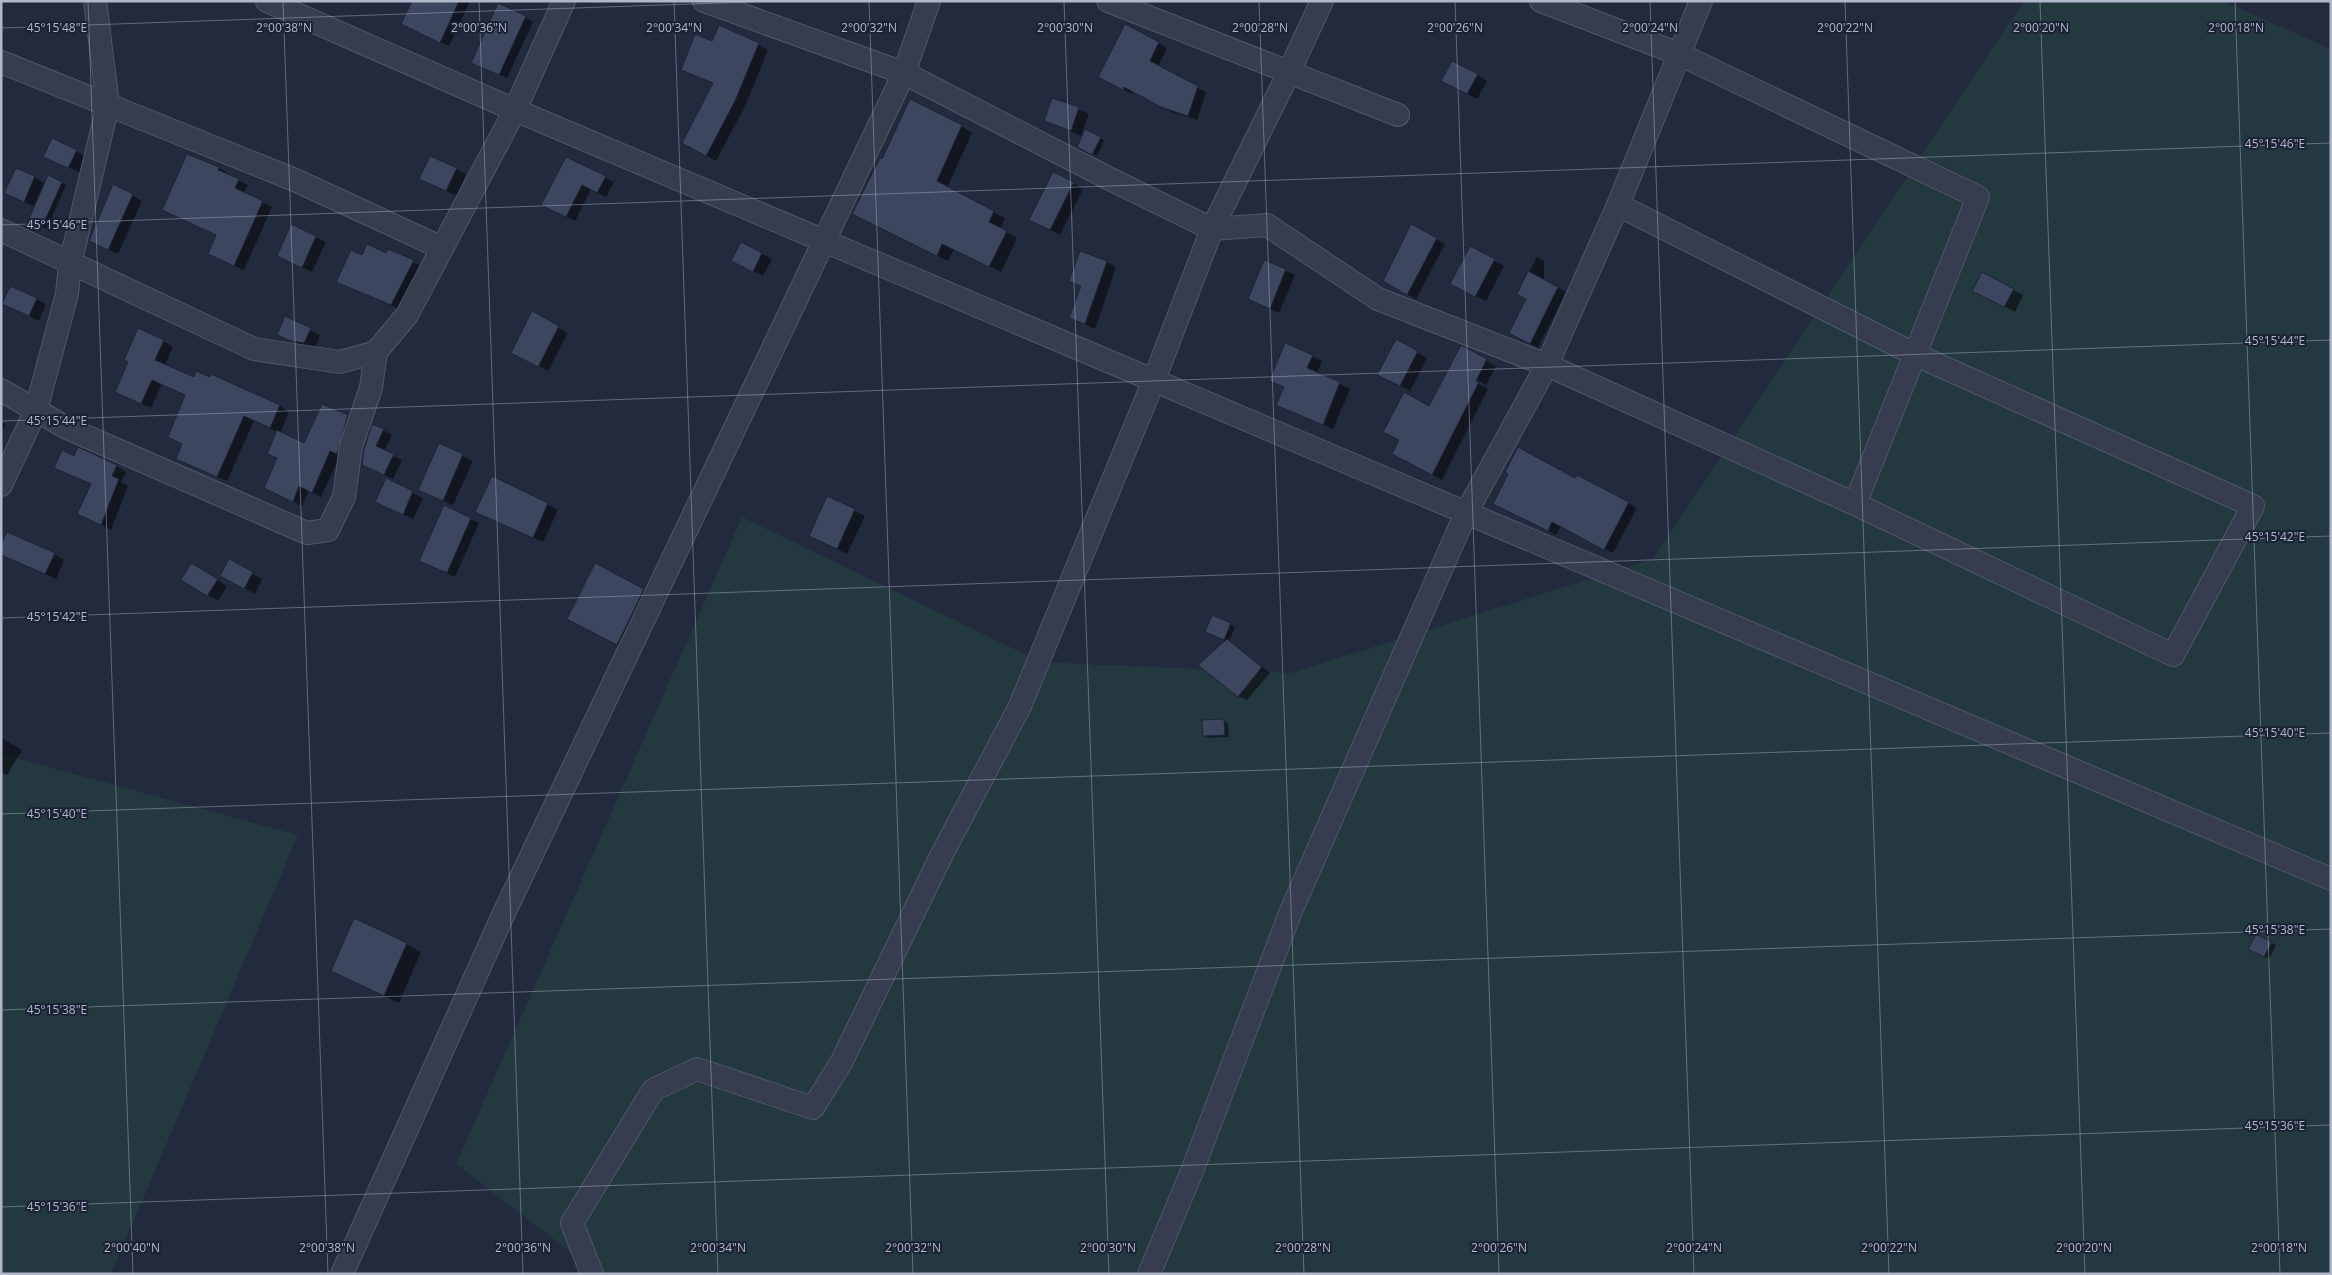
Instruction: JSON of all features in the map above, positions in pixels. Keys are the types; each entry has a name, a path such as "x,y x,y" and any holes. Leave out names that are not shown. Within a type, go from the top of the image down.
{"street":[{"path":"1,486 36,410 67,294 70,264 108,105 95,1"},
{"path":"267,1 515,110 2331,879"},
{"path":"1,390 67,428 307,533 328,530 344,497 351,446 370,388 376,352 407,316 515,110 564,1"},
{"path":"704,1 904,73 1212,229 1267,225 1378,298 1547,365 1854,504 2173,655 2253,506 1916,355 1618,205"},
{"path":"342,1274 503,915 826,241 904,73 929,1"},
{"path":"1108,1 1398,115"},
{"path":"592,1274 572,1223 653,1090 697,1069 813,1108 842,1061 940,858 1020,706 1154,380 1212,229 1322,1"},
{"path":"1541,1 1679,54 1978,197 1916,355 1854,504"},
{"path":"1149,1274 1192,1171 1291,911 1466,512 1547,365 1618,205 1701,1"},
{"path":"1,62 296,180 442,248"},
{"path":"1,230 254,350 340,362 376,352"}],"shaded area":[{"path":"2024,1 2223,1 2331,49 2331,1274 599,1274 456,1164 742,517 1041,662 1291,673 1653,559"},
{"path":"1,754 298,835 111,1274 1,1274"}],"building":[{"path":"412,1 459,1 440,43 401,24"},
{"path":"498,3 526,16 499,75 471,63"},
{"path":"1125,24 1159,42 1150,61 1198,86 1188,116 1161,107 1124,87 1123,90 1098,77"},
{"path":"719,25 759,43 735,101 706,156 682,143 713,83 681,70 695,34 712,41"},
{"path":"1452,61 1478,74 1467,94 1441,81"},
{"path":"1052,98 1079,107 1071,131 1044,121"},
{"path":"910,99 962,125 937,181 994,211 989,222 1007,231 989,267 942,244 937,256 852,214 880,158 882,159"},
{"path":"1085,129 1101,137 1092,155 1077,147"},
{"path":"52,138 77,150 68,168 43,157"},
{"path":"187,154 219,167 218,170 239,179 235,188 263,201 234,266 208,254 216,235 162,210"},
{"path":"430,156 457,168 446,191 419,179"},
{"path":"566,157 606,176 597,193 582,185 566,217 541,205"},
{"path":"16,168 35,176 24,202 4,193"},
{"path":"1053,172 1074,182 1050,230 1029,220"},
{"path":"48,175 62,182 42,227 28,221"},
{"path":"113,184 133,194 108,250 89,241"},
{"path":"291,224 316,236 302,268 277,256"},
{"path":"1411,224 1437,238 1407,295 1383,281"},
{"path":"741,242 762,253 753,272 731,261"},
{"path":"367,244 386,253 388,249 414,260 391,305 336,282 351,250 362,255"},
{"path":"1470,246 1495,259 1475,297 1450,284"},
{"path":"1080,251 1107,261 1085,324 1069,318 1081,286 1069,281"},
{"path":"1264,260 1286,269 1270,309 1248,299"},
{"path":"1528,271 1558,287 1530,344 1509,333 1526,299 1517,294"},
{"path":"1982,272 2014,289 2004,307 1972,291"},
{"path":"10,286 37,298 29,316 2,304"},
{"path":"532,311 559,326 538,367 511,353"},
{"path":"285,316 311,328 304,343 291,341 277,335"},
{"path":"138,328 164,340 155,360 194,377 196,371 210,377 211,374 280,405 270,428 244,416 217,477 176,459 182,444 168,437 185,395 152,380 141,404 115,392 128,362 124,360"},
{"path":"1396,339 1418,351 1400,386 1377,375"},
{"path":"1285,343 1313,355 1307,368 1340,382 1323,425 1276,405 1284,387 1269,381"},
{"path":"1461,345 1487,359 1476,381 1479,382 1432,475 1392,454 1399,440 1383,432 1404,392 1429,406"},
{"path":"322,404 348,415 337,454 330,451 312,493 299,486 293,502 264,488 277,458 267,454 277,430 304,443"},
{"path":"372,424 384,429 376,446 394,454 384,475 362,465 364,449"},
{"path":"439,443 463,454 443,501 418,490"},
{"path":"78,447 117,465 112,476 119,479 101,525 77,514 91,484 54,468 62,450 74,456"},
{"path":"1518,447 1575,478 1577,475 1629,502 1604,550 1552,522 1548,531 1493,504 1508,474 1505,472"},
{"path":"492,476 548,503 533,538 475,512"},
{"path":"386,478 413,491 403,515 375,502"},
{"path":"827,496 855,509 837,549 809,536"},
{"path":"444,505 471,518 447,573 419,561"},
{"path":"7,532 55,553 45,574 1,555 1,544"},
{"path":"229,559 253,572 244,589 220,576"},
{"path":"191,563 218,579 207,596 181,580"},
{"path":"595,563 644,589 617,645 567,619"},
{"path":"1212,615 1231,623 1224,640 1205,632"},
{"path":"1227,639 1262,667 1238,697 1198,665"},
{"path":"1224,719 1225,735 1203,736 1202,720"},
{"path":"354,918 407,943 384,996 331,971"},
{"path":"2256,934 2272,942 2264,957 2248,949"}]}
